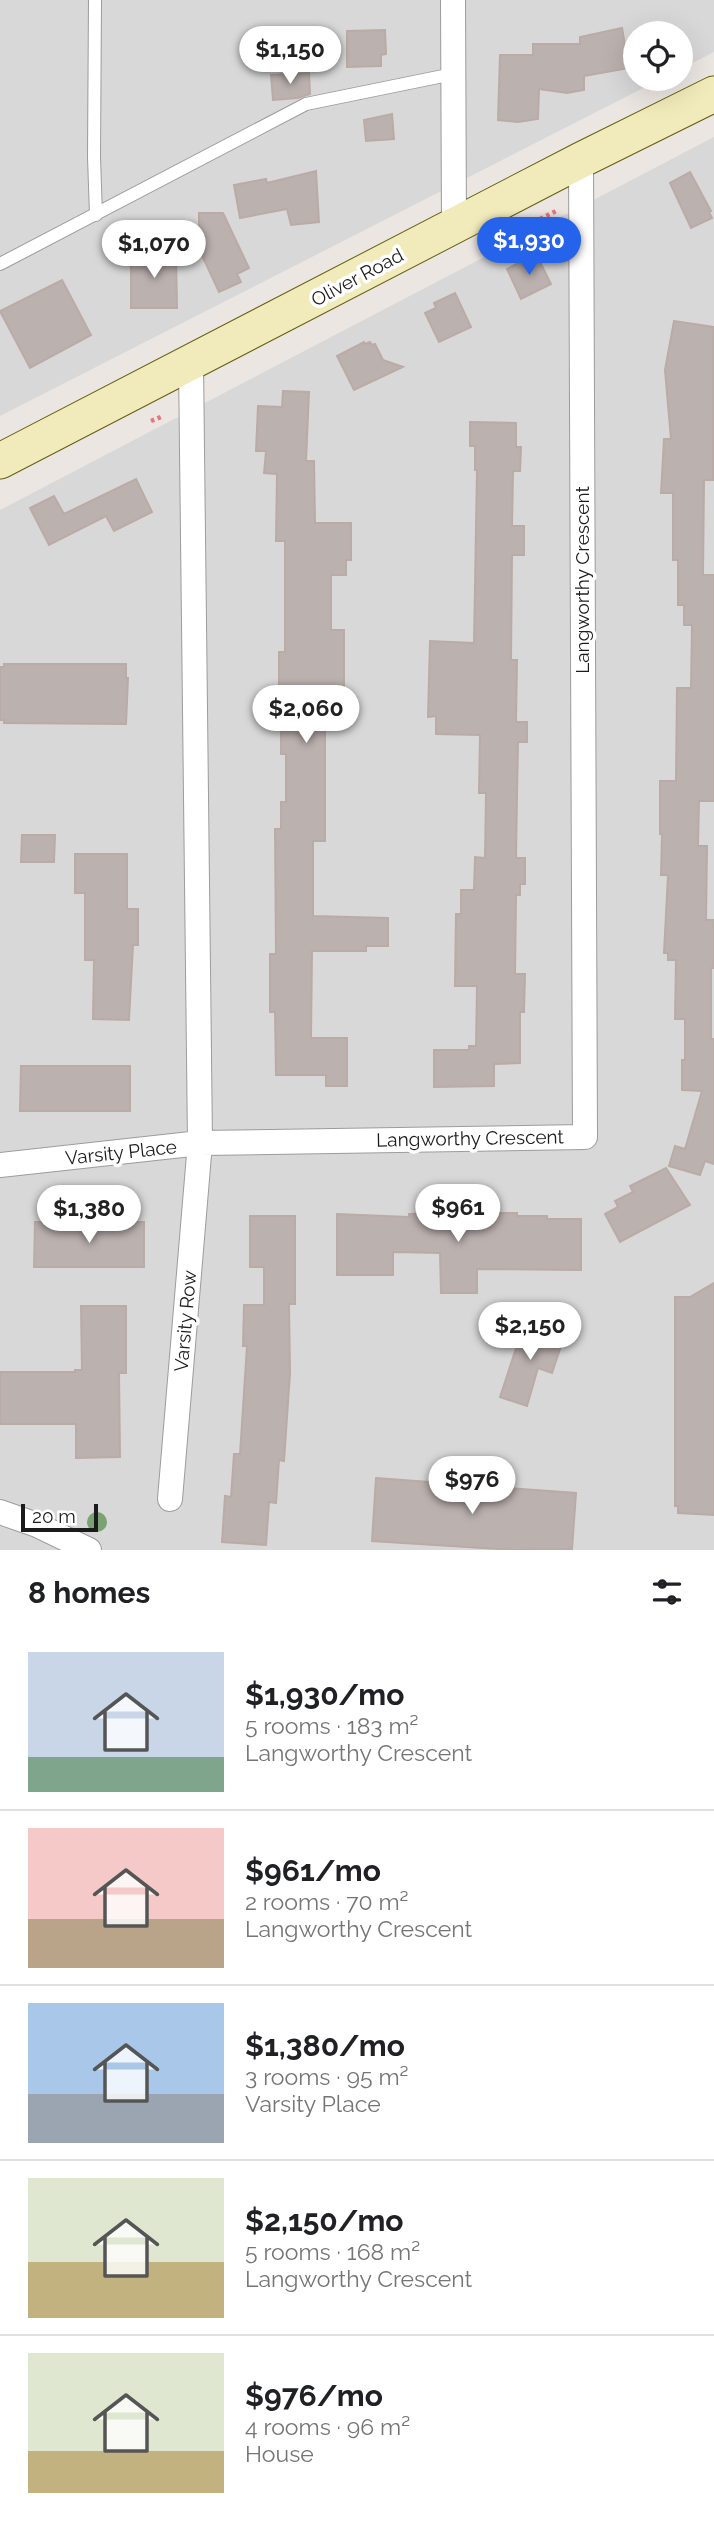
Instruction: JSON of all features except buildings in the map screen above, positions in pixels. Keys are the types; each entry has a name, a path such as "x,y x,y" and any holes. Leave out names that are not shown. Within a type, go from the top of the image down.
{"main road":[{"name":"Oliver Road","path":"0,461 454,225 714,94"}],"street":[{"path":"453,0 454,225"},
{"name":"Langworthy Crescent","path":"200,1143 585,1136 581,160"},
{"path":"191,363 200,1143"},
{"name":"Varsity Place","path":"0,1165 200,1143"},
{"name":"Varsity Row","path":"170,1499 200,1143"},
{"path":"0,1512 37,1525 89,1550"}],"lane":[{"path":"95,0 96,215"},
{"path":"0,264 306,104 453,74"}],"path":[{"path":"540,219 557,211"},
{"path":"151,421 161,417"}],"shaded area":[{"path":"0,0 714,0 714,52 693,63 693,21 623,21 623,91 637,91 0,416"},
{"path":"714,137 714,1550 0,1550 0,510"}]}
